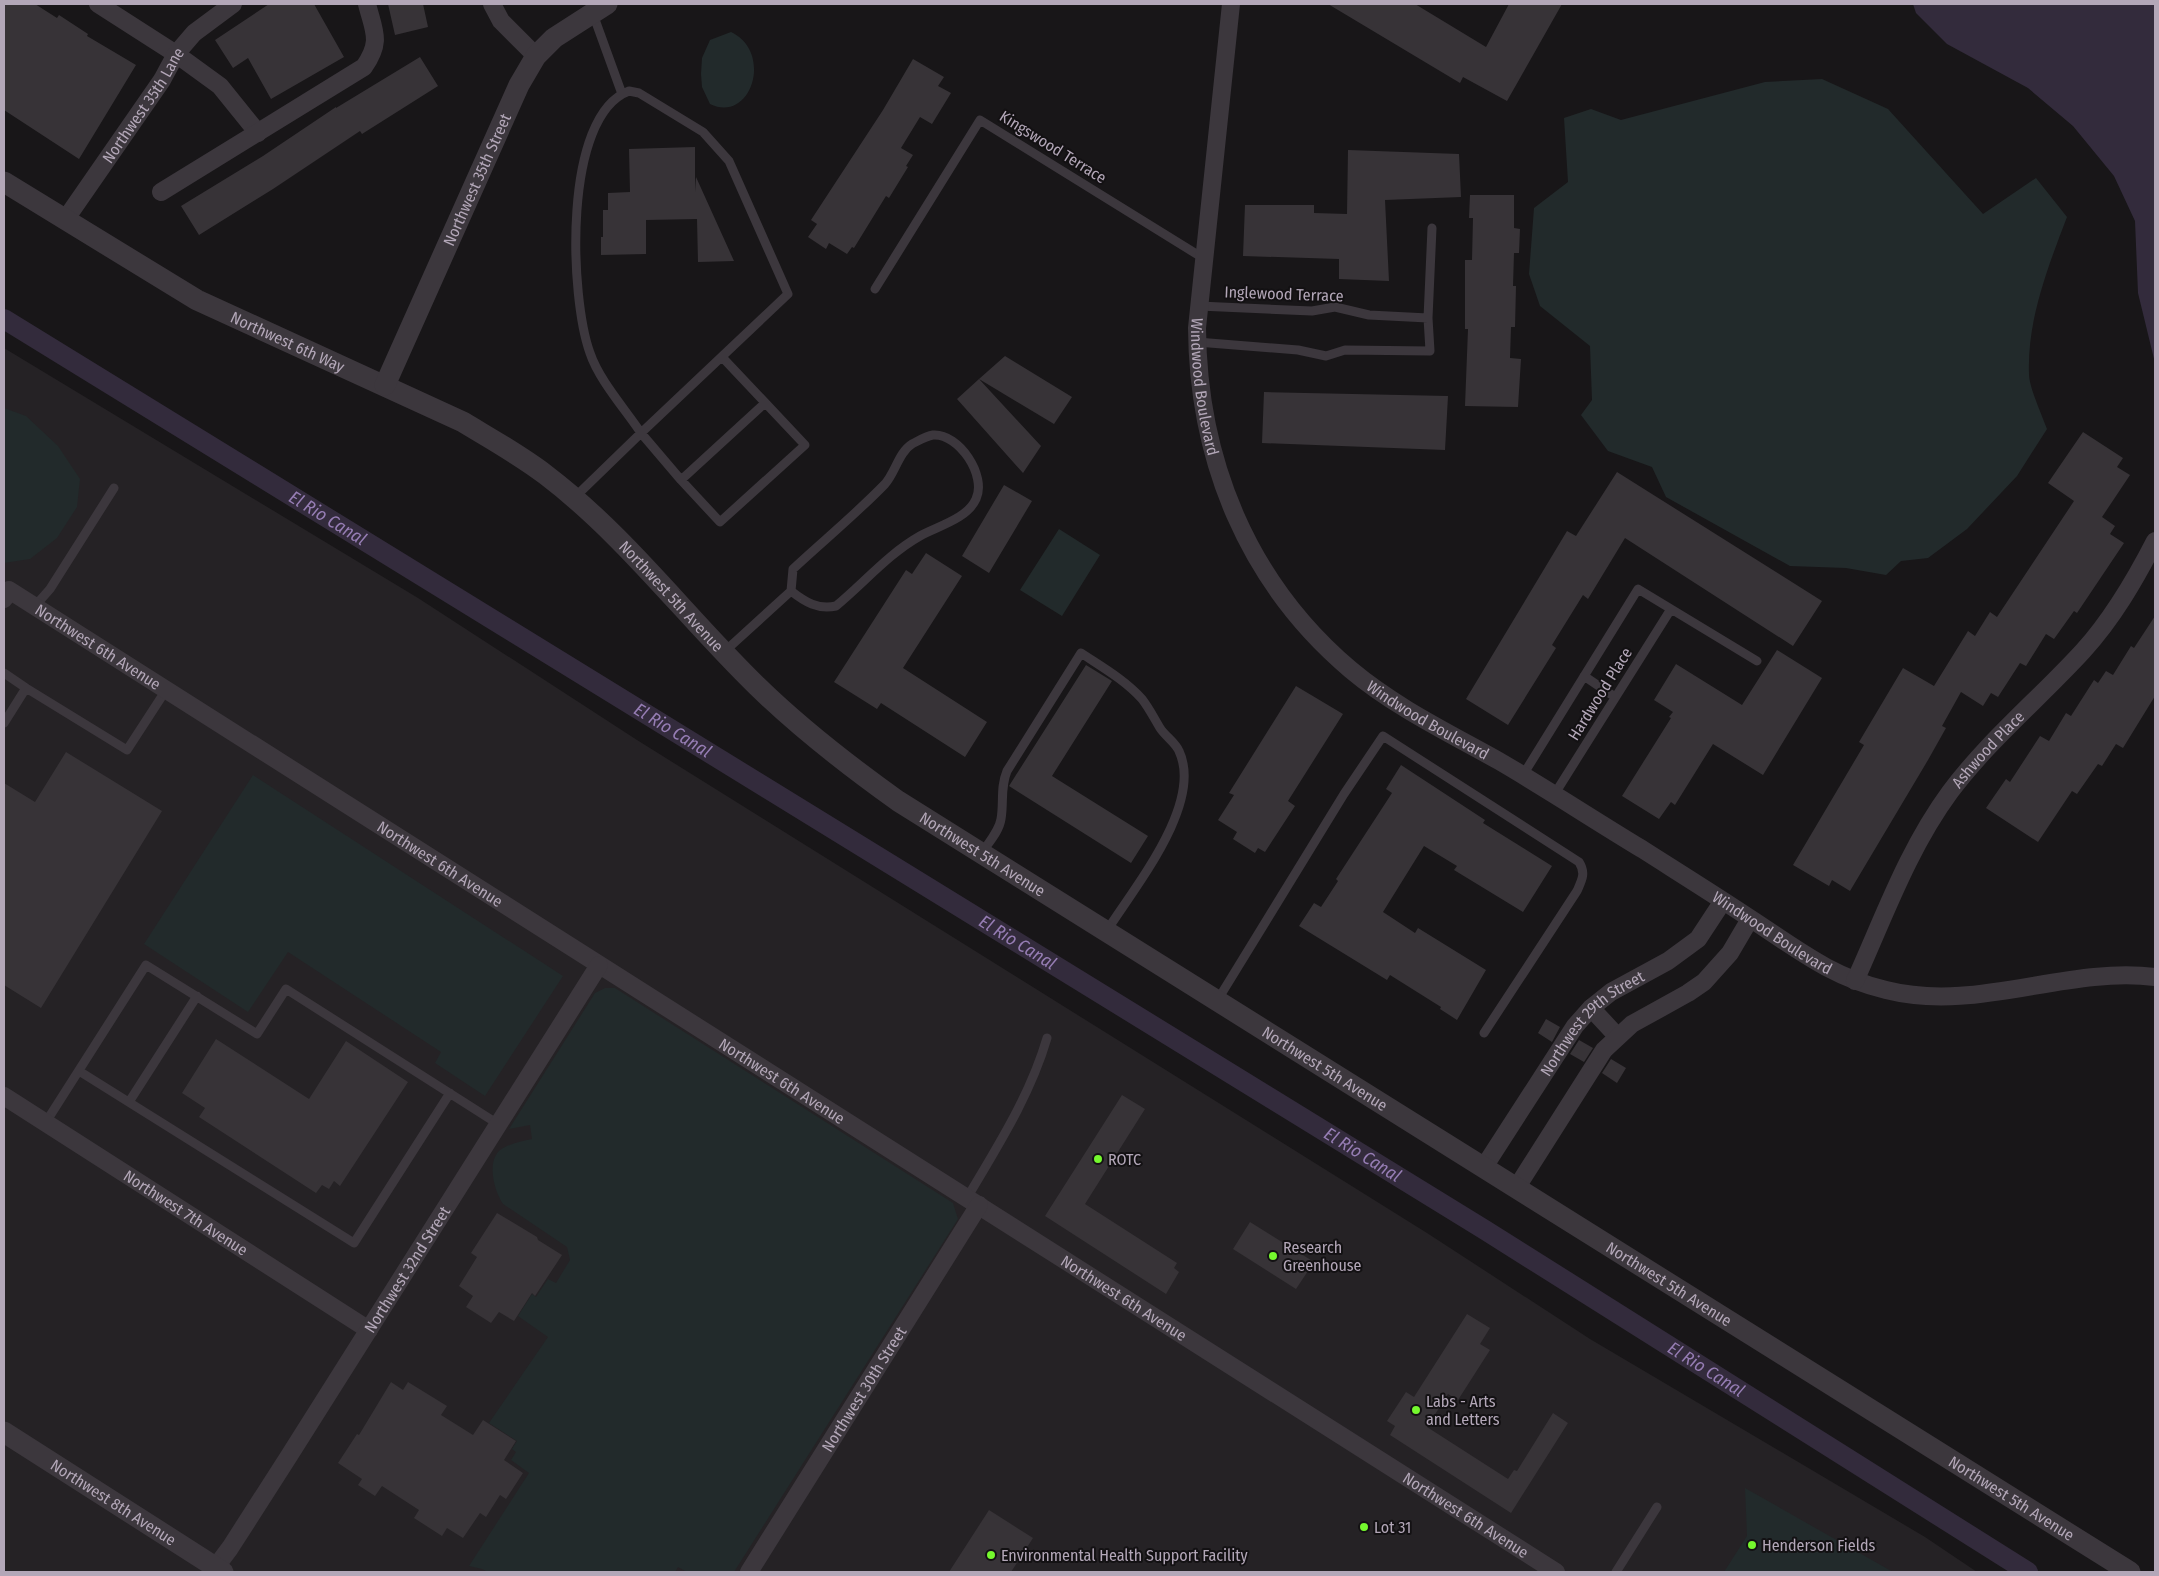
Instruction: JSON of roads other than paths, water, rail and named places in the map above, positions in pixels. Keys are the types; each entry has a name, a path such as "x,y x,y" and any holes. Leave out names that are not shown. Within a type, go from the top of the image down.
{"street":[{"path":"98,4 176,54 220,86 258,133"},
{"name":"Northwest 35th Lane","path":"65,220 162,80 176,54 194,33 233,4"},
{"path":"161,192 364,66 373,54 376,40 367,4"},
{"path":"492,4 501,21 536,56"},
{"name":"Windwood Boulevard","path":"1232,4 1199,306 1197,342 1202,405 1211,448 1225,491 1242,531 1289,606 1318,639 1337,658 1385,696 1523,775 1723,901 1808,958 1855,981 1909,995 1951,997 1973,996 2091,976 2134,974 2155,977"},
{"name":"Northwest 35th Street","path":"385,385 519,85 536,56 554,38 600,8"},
{"name":"Northwest 6th Way","path":"4,182 197,300 462,422 546,474 573,498"},
{"name":"Northwest 5th Avenue","path":"573,498 605,526 758,687 849,766 898,801 2130,1572"},
{"name":"Ashwood Place","path":"1855,981 1910,857 1932,819 1979,758 2083,651 2106,624 2135,580 2155,541"},
{"name":"Northwest 6th Avenue","path":"6,594 34,606 1550,1571"},
{"name":"Northwest 29th Street","path":"1484,1167 1562,1044 1591,1008 1611,992 1668,961 1698,939 1723,901"},
{"name":"Northwest 29th Street","path":"1517,1187 1594,1065 1618,1036 1632,1024 1704,982 1730,953 1750,919"},
{"name":"Northwest 32nd Street","path":"217,1571 599,965"},
{"path":"1591,1008 1618,1036"},
{"name":"Northwest 7th Avenue","path":"4,1096 369,1330"},
{"name":"Northwest 30th Street","path":"754,1571 973,1202"},
{"name":"Northwest 8th Avenue","path":"4,1432 217,1571"}],"lane":[{"path":"600,8 622,94"},
{"path":"573,498 641,433 788,294 729,161 703,132 639,93 629,91 613,101 597,122 590,136 579,188 576,279 589,352 596,367 641,433 720,522 805,445 722,357"},
{"name":"Kingswood Terrace","path":"875,289 980,120 1203,258"},
{"path":"1197,342 1298,350 1326,356 1345,350 1430,352 1428,318 1432,228"},
{"name":"Inglewood Terrace","path":"1199,306 1312,311 1334,307 1369,315 1428,318"},
{"path":"681,480 765,403"},
{"path":"724,652 791,591 793,569 886,483 909,445 933,435 944,437 965,453 976,472 978,488 976,499 967,510 950,522 920,536 899,550 836,606 828,608 816,607 791,591"},
{"path":"34,606 50,589 114,488"},
{"path":"1523,775 1638,589 1756,660"},
{"name":"Hardwood Place","path":"1554,795 1671,609"},
{"path":"981,854 998,829 1001,819 1002,782 1007,771 1081,654 1134,690 1143,700 1161,730 1179,751 1185,779 1177,816 1163,844 1106,932"},
{"path":"4,673 128,750 166,690"},
{"path":"1584,676 1615,697"},
{"path":"4,723 26,688"},
{"path":"1217,1001 1344,794 1383,736 1579,862 1584,869 1583,879 1484,1033"},
{"path":"46,1122 146,965 257,1034 286,989 498,1124"},
{"path":"129,1102 197,996"},
{"path":"973,1202 1017,1111 1047,1038"},
{"path":"79,1071 354,1243 450,1093"},
{"path":"1616,1572 1657,1507"}],"waterway":[{"name":"El Rio Canal","path":"4,319 1485,1230 2028,1572"}],"place":[{"name":"ROTC","path":"1098,1159"},
{"name":"Research Greenhouse","path":"1273,1256"},
{"name":"Labs - Arts and Letters","path":"1416,1410"},
{"name":"Lot 31","path":"1364,1527"},
{"name":"Henderson Fields","path":"1752,1545"},
{"name":"Environmental Health Support Facility","path":"991,1555"}]}
